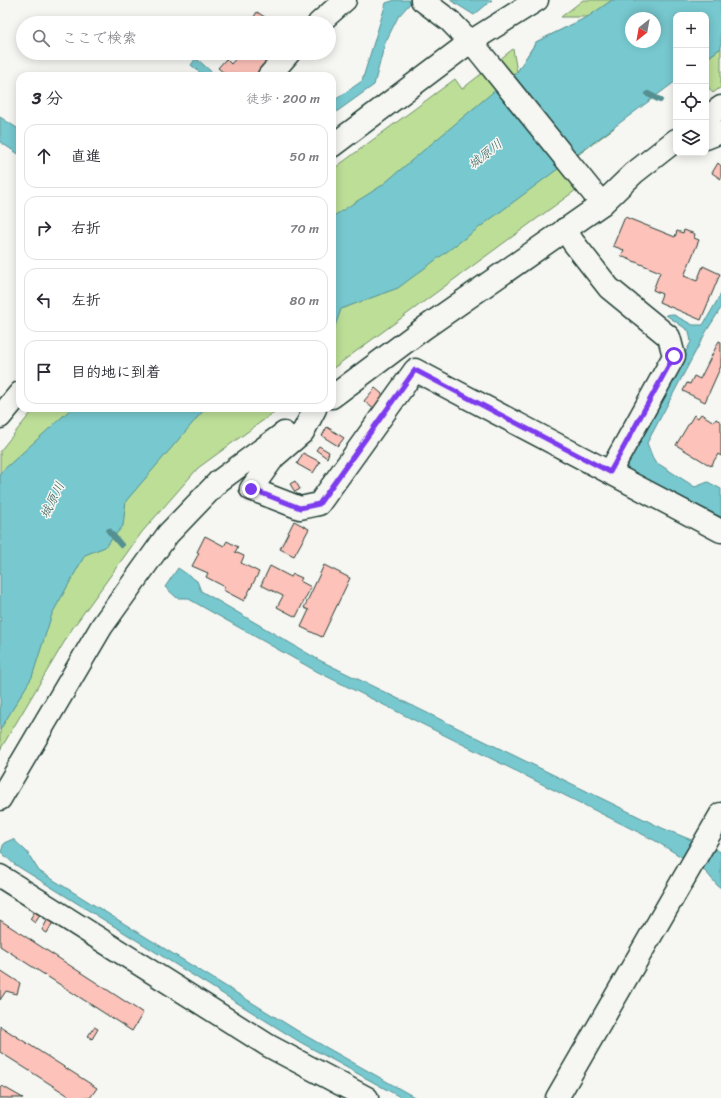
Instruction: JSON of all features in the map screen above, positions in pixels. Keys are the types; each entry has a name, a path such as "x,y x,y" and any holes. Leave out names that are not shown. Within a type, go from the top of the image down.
{"street":[{"path":"327,16 345,0"},
{"path":"422,0 450,20 474,46 598,200"},
{"path":"336,143 537,0"},
{"path":"272,72 283,60"},
{"path":"709,116 721,107"},
{"path":"709,137 721,132"},
{"path":"336,394 423,329 565,229 598,200 673,142"},
{"path":"634,173 653,169 673,155"},
{"path":"565,229 572,242 609,288 669,337 674,356 610,472"},
{"path":"316,412 303,432 274,457 251,489 300,508 319,504 415,370 721,531"},
{"path":"0,418 16,398"},
{"path":"0,799 102,626 168,534 219,481 312,412"},
{"path":"557,1098 721,814"},
{"path":"0,876 269,1046 367,1098"}],"green space":[{"path":"583,0 636,0 528,79 336,225 336,167 455,79 462,89 513,49 517,72 536,42 588,17 561,17"},
{"path":"721,48 721,87 713,93 709,88 709,57"},
{"path":"614,128 559,169 576,190 336,366 336,295"},
{"path":"32,412 84,412 0,489 0,451"},
{"path":"181,412 275,412 198,468 142,532 72,629 0,750 0,705 41,604"}],"water":[{"path":"395,0 413,0 398,17 385,43 374,85 336,112 336,99 362,81 386,3"},
{"path":"450,0 492,0 474,15"},
{"name":"城原川","path":"612,0 721,0 721,48 709,57 709,12 673,12 673,83 398,288 341,309 336,323 336,214 381,186 517,72 536,42 589,16"},
{"path":"195,60 198,60 212,72 199,72 191,65"},
{"path":"0,117 16,127 16,152 0,142"},
{"path":"721,294 721,308 706,332 647,443 654,461 695,487 708,482 721,489 721,517 623,467 691,342 689,331 666,315 672,314 693,325 703,325"},
{"name":"城原川","path":"68,412 202,412 126,501 123,526 105,547 85,555 52,614 32,677 0,730 0,473"},
{"path":"178,568 197,581 201,591 319,660 662,828 721,852 721,888 706,872 654,840 316,671 187,598 177,598 165,587"},
{"path":"13,839 27,852 39,871 306,1036 416,1098 402,1098 300,1042 14,864 1,852 4,843"}],"building":[{"path":"257,12 263,16 254,16"},
{"path":"225,60 231,64 235,60 272,61 262,72 223,72 218,68"},
{"path":"718,163 721,166 721,179 712,173"},
{"path":"625,217 675,237 677,231 683,233 684,230 695,234 694,238 699,240 684,276 697,281 703,266 720,274 701,320 659,302 662,294 653,290 660,272 621,256 624,250 613,246"},
{"path":"719,341 721,342 721,366 705,402 683,391 687,383 690,384 694,376 700,379"},
{"path":"375,388 387,398 376,411 364,401"},
{"path":"701,414 714,422 716,419 721,422 721,456 718,454 711,466 676,445 694,415 698,418"},
{"path":"327,427 344,438 338,446 322,436"},
{"path":"319,446 329,452 327,458 316,450"},
{"path":"303,453 320,462 313,473 297,464"},
{"path":"295,481 300,489 295,492 290,484"},
{"path":"294,521 309,529 294,556 280,549"},
{"path":"205,536 224,546 227,541 238,547 235,552 244,556 241,563 259,572 244,601 223,590 225,587 206,577 208,573 192,566 199,553 197,552"},
{"path":"324,565 350,578 322,637 301,627 309,610 304,608"},
{"path":"270,566 291,577 293,574 302,578 300,581 311,587 296,617 277,607 283,596 261,585"},
{"path":"35,911 40,915 35,923 30,919"},
{"path":"49,917 53,922 47,933 42,930"},
{"path":"0,920 143,1013 132,1031 0,946"},
{"path":"0,970 20,983 17,994 6,991 0,1000"},
{"path":"0,1026 97,1088 90,1098 72,1098 0,1052"},
{"path":"94,1027 98,1029 92,1039 88,1036"},
{"path":"2,1086 23,1098 0,1098 0,1088"}],"waterway":[{"path":"648,94 660,100"},
{"path":"109,531 121,545"}],"route":[{"path":"251,489 300,508 319,504 415,370 610,472 674,356"}]}
